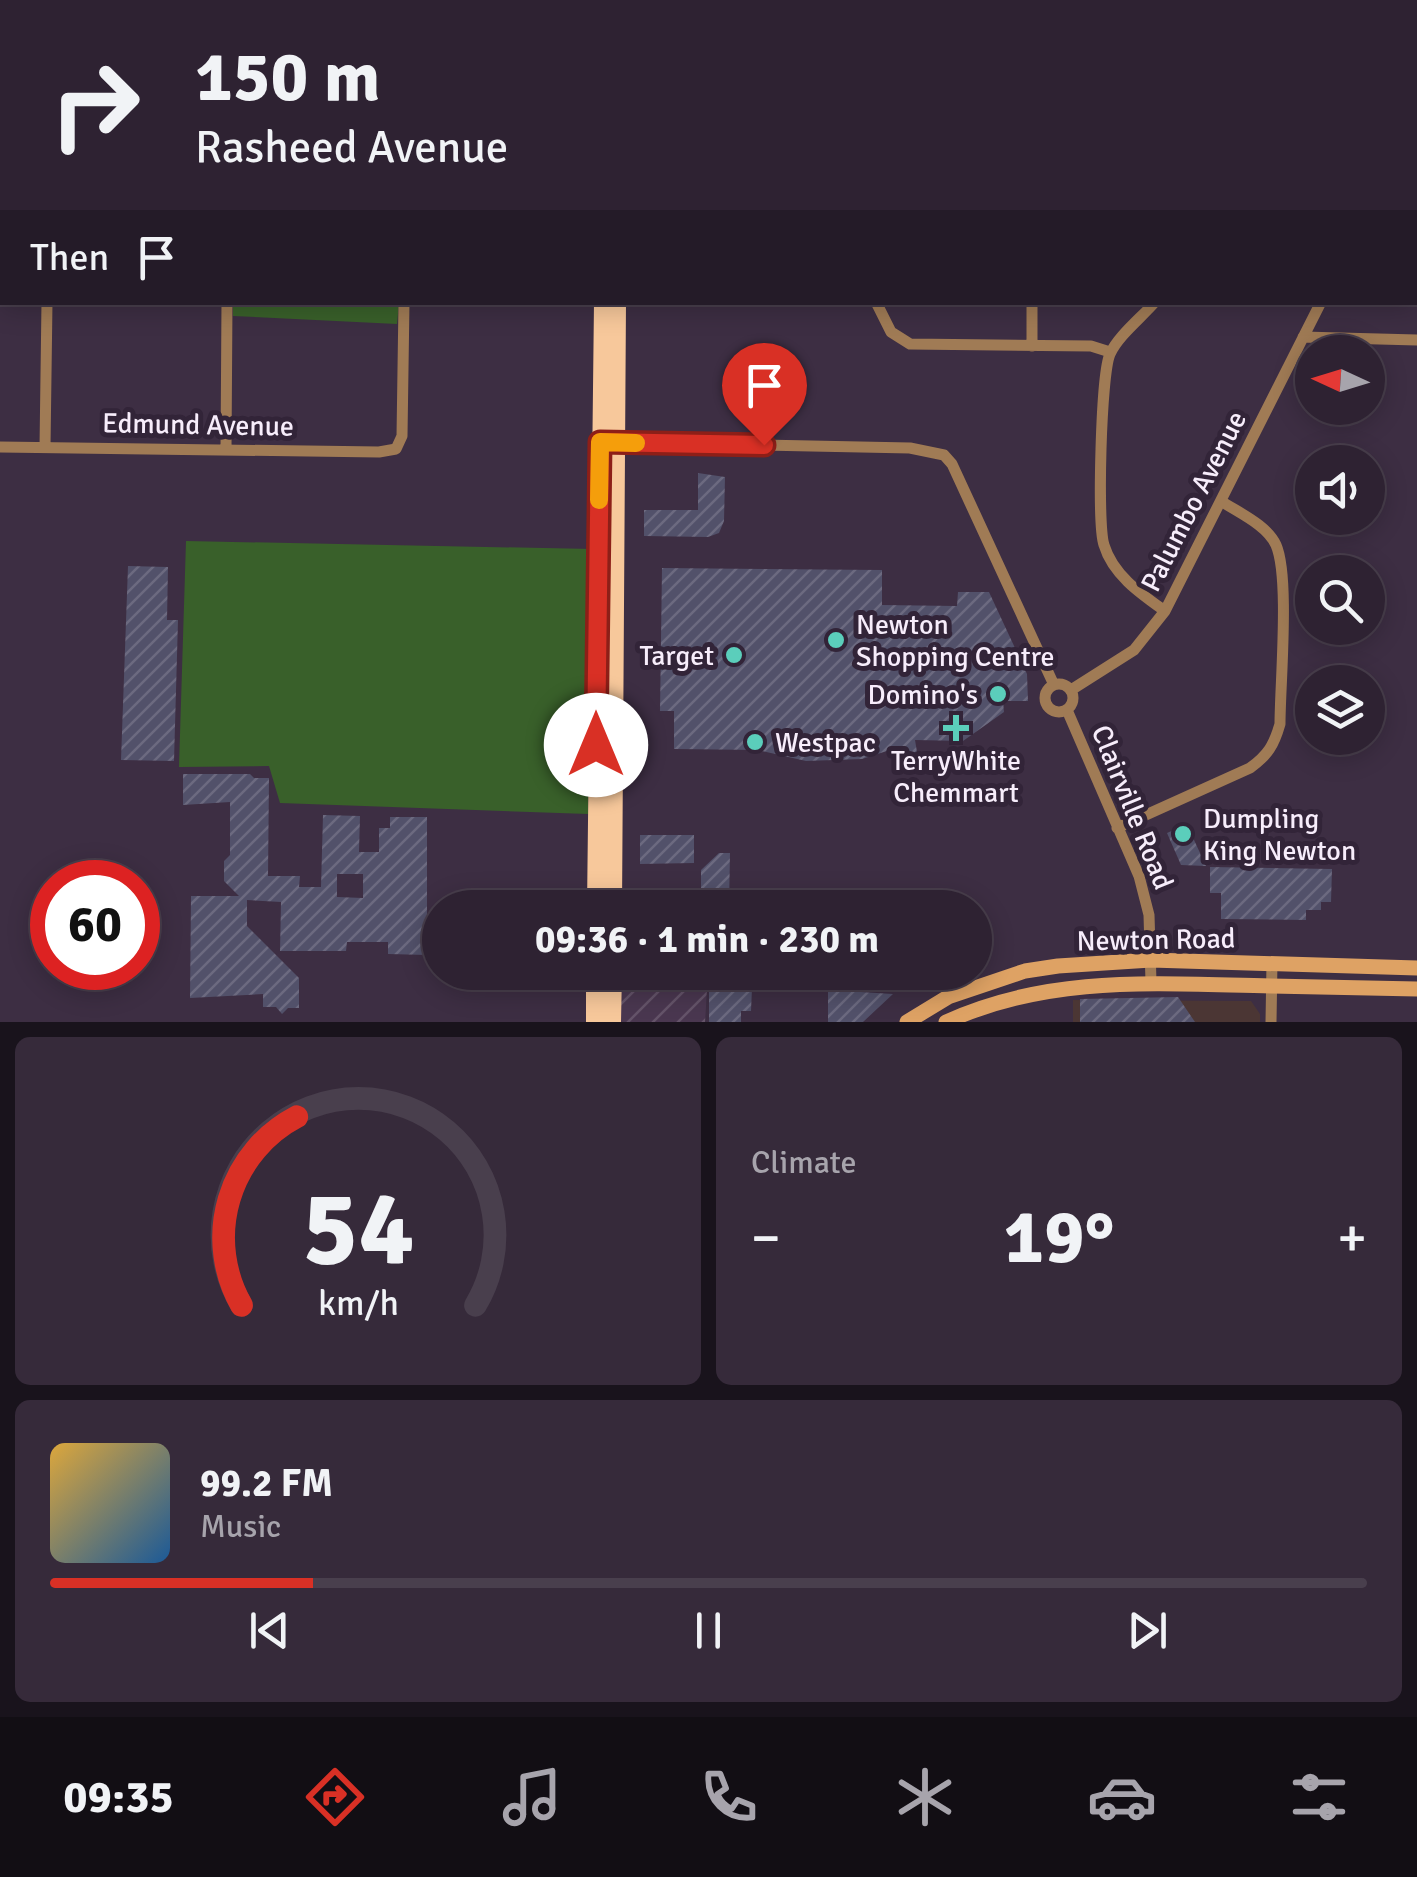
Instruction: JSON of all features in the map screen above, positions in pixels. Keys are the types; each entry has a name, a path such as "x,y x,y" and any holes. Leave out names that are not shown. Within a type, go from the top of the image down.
{"main road":[{"path":"603,305 615,721 613,890"},
{"path":"596,890 597,707 617,305"},
{"path":"597,707 615,721"},
{"path":"596,841 614,820"},
{"name":"Newton Road","path":"908,1022 948,997 1025,971 1151,960 1417,968"},
{"name":"Newton Road","path":"946,1022 1009,998 1092,984 1417,989"},
{"path":"594,1022 595,990"},
{"path":"612,990 612,1022"}],"street":[{"path":"45,447 47,305"},
{"path":"226,449 227,305"},
{"name":"Edmund Avenue","path":"0,447 379,452 396,449 402,436 404,305"},
{"path":"877,305 886,325 900,340 924,345 1090,346 1110,352"},
{"path":"1032,305 1032,346"},
{"path":"1152,305 1110,352 1104,379 1100,514 1103,544 1126,581 1165,611"},
{"name":"Palumbo Avenue","path":"1304,335 1319,305"},
{"path":"1385,339 1417,340"},
{"name":"Palumbo Avenue","path":"1072,690 1134,650 1165,611 1295,353"},
{"path":"608,442 910,448 944,455 952,464 1054,684"},
{"path":"1117,828 1250,768 1274,744 1280,724 1281,569 1275,544 1266,532 1221,501"},
{"path":"1054,684 1072,690 1074,699 1067,710 1053,711 1046,703 1046,692 1054,684"},
{"name":"Clairville Road","path":"1067,710 1145,898 1151,982"},
{"path":"1271,1022 1272,962"}],"shaded area":[{"path":"617,990 707,990 705,1022 616,1022"},
{"path":"1073,1000 1251,1001 1260,1014 1260,1022 1073,1022"}],"green space":[{"path":"233,305 399,305 397,324 233,316"},
{"path":"186,541 592,549 588,814 280,803 269,766 179,767"}],"building":[{"path":"698,473 725,477 724,521 719,533 708,537 644,536 644,510 698,510"},
{"path":"128,566 168,567 167,620 178,620 174,761 121,760"},
{"name":"Newton Shopping Centre","path":"662,568 882,570 882,605 957,606 958,592 989,592 1027,674 1028,701 1003,701 1004,712 963,741 915,740 918,758 888,757 890,750 862,759 806,761 757,750 674,749 674,711 660,711"},
{"path":"183,774 250,774 254,778 269,778 268,876 300,876 299,887 321,887 323,815 360,816 359,852 379,852 379,828 390,828 390,817 427,817 422,955 388,954 388,942 347,942 346,951 280,951 281,902 247,900 247,926 299,978 299,1008 288,1008 282,1014 276,1007 263,1007 263,994 190,998 191,896 239,896 224,881 224,861 230,855 230,802 183,805","holes":["337,874 363,874 363,898 337,897"]},
{"path":"1187,824 1206,866 1181,865 1167,833"},
{"path":"640,835 694,835 694,863 640,864"},
{"path":"719,853 730,853 729,890 641,890 701,889 701,870"},
{"path":"1210,867 1332,869 1331,902 1321,902 1321,910 1306,910 1306,920 1221,919 1221,893 1210,893"},
{"path":"752,990 751,1011 741,1011 741,1022 709,1022 709,991"},
{"path":"828,990 893,994 863,1022 828,1022"},
{"path":"1178,997 1195,1022 1080,1022 1080,999"}],"slow traffic":[{"path":"599,500 600,442 636,443"}],"place":[{"name":"Newton Shopping Centre","path":"836,640"},
{"name":"Target","path":"734,655"},
{"name":"Domino's","path":"998,694"},
{"name":"TerryWhite Chemmart","path":"956,728"},
{"name":"Westpac","path":"755,742"},
{"name":"Dumpling King Newton","path":"1183,834"}],"route":[{"path":"596,745 600,442 764,445"}]}
